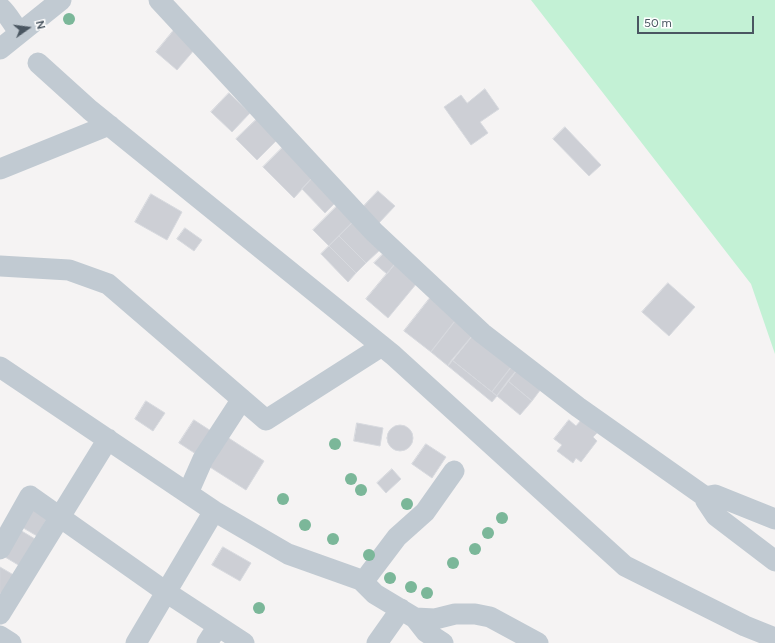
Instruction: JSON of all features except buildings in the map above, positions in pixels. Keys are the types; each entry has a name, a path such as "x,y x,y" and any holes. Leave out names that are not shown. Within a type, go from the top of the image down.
{"lane":[{"path":"0,49 19,32 61,0"},
{"path":"159,0 374,232 482,333 578,407 707,498"},
{"path":"0,7 10,16 13,24 19,32"},
{"path":"38,63 109,125 382,346 625,566 745,626 775,638"},
{"path":"0,169 109,125"},
{"path":"0,266 69,270 108,284 266,420 382,346"},
{"path":"0,367 214,511 288,554 345,573 363,582 375,594 408,614 426,632 443,643"},
{"path":"188,493 203,458 242,399"},
{"path":"0,614 108,439"},
{"path":"363,582 397,537 425,512 454,471"},
{"path":"0,549 30,496 166,592 213,635 244,643"},
{"path":"707,498 710,496 722,498 775,519"},
{"path":"707,498 707,505 716,516 775,561"},
{"path":"136,643 214,511"},
{"path":"378,643 408,614"},
{"path":"408,614 435,619 455,614 475,614 490,617 538,643"},
{"path":"0,636 11,643"}],"green space":[{"path":"531,0 775,0 775,354 751,284"}]}
